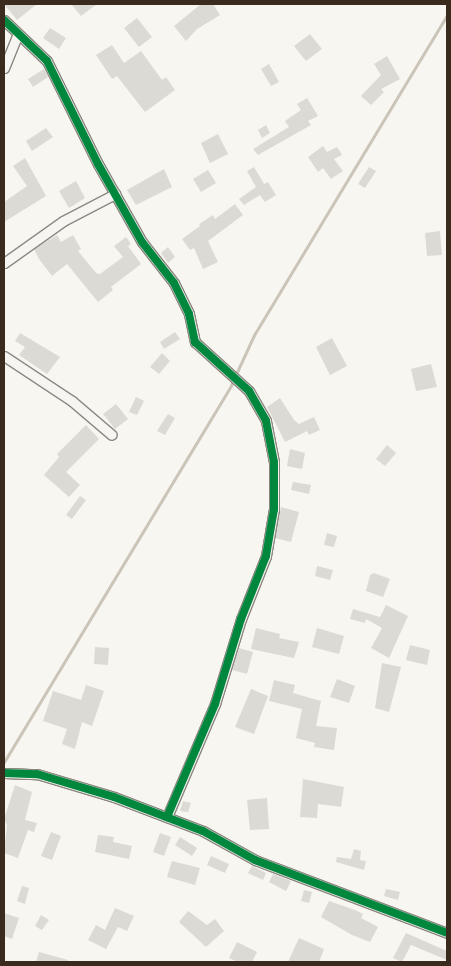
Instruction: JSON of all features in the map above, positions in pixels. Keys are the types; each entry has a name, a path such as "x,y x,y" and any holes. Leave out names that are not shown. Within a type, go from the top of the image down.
{"street":[{"path":"4,20 47,61 142,242 174,283 188,314 195,342 249,391 266,421 274,462 274,509 266,556 241,619 215,704 167,817"},
{"path":"4,68 18,34"},
{"path":"4,264 63,221 116,194"},
{"path":"4,356 72,401 112,435"},
{"path":"4,773 36,774 64,781 167,817 204,831 255,860 447,934"}],"building":[{"path":"4,4 37,4 17,20"},
{"path":"71,4 97,4 81,16"},
{"path":"201,4 213,4 220,15 197,29 186,41 174,26"},
{"path":"137,18 152,37 139,47 124,28"},
{"path":"50,28 66,38 59,49 43,38"},
{"path":"310,34 322,49 306,61 294,46"},
{"path":"112,45 124,63 141,51 162,80 166,77 175,90 145,112 117,76 112,79 96,55"},
{"path":"387,56 400,79 381,89 384,92 371,105 361,96 381,75 374,64"},
{"path":"269,64 279,82 271,86 261,69"},
{"path":"44,69 48,77 33,87 28,79"},
{"path":"307,98 318,116 308,121 311,125 258,155 253,149 289,127 285,121 301,110 297,104"},
{"path":"266,125 270,133 262,138 258,130"},
{"path":"46,128 53,137 32,151 26,141"},
{"path":"218,134 228,154 210,163 201,143"},
{"path":"323,146 327,152 337,147 342,155 334,159 343,171 331,179 323,168 318,172 308,157"},
{"path":"25,158 46,196 4,222 4,202 27,186 13,166"},
{"path":"254,167 264,184 268,182 276,195 265,202 260,195 244,205 239,199 256,187 247,171"},
{"path":"369,167 376,171 365,188 358,184"},
{"path":"164,169 172,187 136,205 127,190"},
{"path":"208,170 216,183 201,192 193,179"},
{"path":"76,181 85,198 69,208 59,191"},
{"path":"235,204 243,215 208,241 218,262 203,269 194,248 190,250 182,239 200,226 199,224 213,215 215,219"},
{"path":"440,231 442,255 427,256 425,233"},
{"path":"57,235 61,242 73,235 81,249 78,251 96,273 100,274 123,257 114,246 126,237 131,244 128,246 141,264 111,287 113,290 98,302 67,264 52,276 39,259 34,249"},
{"path":"168,247 175,257 168,263 161,253"},
{"path":"175,332 180,339 164,349 160,342"},
{"path":"20,333 60,357 47,374 19,355 25,347 15,341"},
{"path":"332,338 347,366 330,375 316,347"},
{"path":"162,353 170,361 159,374 150,367"},
{"path":"431,364 437,387 416,391 411,369"},
{"path":"136,397 144,401 137,415 129,412"},
{"path":"280,398 294,420 299,424 314,417 320,430 309,435 307,431 285,442 267,407"},
{"path":"116,404 128,419 115,429 103,414"},
{"path":"168,414 175,418 165,435 157,431"},
{"path":"86,425 99,439 66,472 80,485 69,497 44,475 59,457 57,454"},
{"path":"387,445 396,453 385,466 376,459"},
{"path":"290,449 305,453 302,469 287,466"},
{"path":"293,482 311,485 309,494 291,490"},
{"path":"80,496 86,500 72,519 66,515"},
{"path":"281,507 299,512 291,542 275,538"},
{"path":"327,533 337,536 334,547 324,545"},
{"path":"317,566 333,570 330,580 315,576"},
{"path":"374,573 390,579 383,597 366,591 370,575"},
{"path":"386,605 408,616 389,658 371,648 382,628 366,619 365,623 350,619 353,609 380,617"},
{"path":"256,628 280,634 279,638 299,642 294,658 251,649"},
{"path":"317,628 344,636 339,654 312,647"},
{"path":"410,645 430,650 427,665 406,660"},
{"path":"95,647 109,648 108,665 94,664"},
{"path":"239,648 253,652 247,674 232,670"},
{"path":"382,663 401,667 389,712 375,708"},
{"path":"337,679 355,686 349,703 330,697"},
{"path":"274,680 295,685 293,693 321,701 316,726 337,728 334,750 314,747 315,743 296,738 302,709 269,701"},
{"path":"86,685 104,691 92,726 82,722 75,749 62,744 67,729 43,721 53,691 81,700"},
{"path":"251,689 268,696 254,734 235,727"},
{"path":"303,779 344,787 341,807 318,804 317,818 300,817"},
{"path":"15,785 32,792 25,820 37,823 34,832 28,830 18,858 4,853 7,825 4,819"},
{"path":"267,798 269,829 250,830 247,800"},
{"path":"183,801 191,803 188,812 180,811"},
{"path":"51,832 61,836 52,860 41,856"},
{"path":"160,833 171,837 164,856 153,852"},
{"path":"98,835 114,837 113,842 132,846 129,859 95,852"},
{"path":"180,837 197,848 192,856 175,845"},
{"path":"354,849 361,851 360,860 366,861 364,870 336,862 337,857 351,859"},
{"path":"211,856 229,864 225,873 207,865"},
{"path":"172,861 200,868 195,885 167,877"},
{"path":"252,866 266,873 263,880 248,873"},
{"path":"273,874 291,881 286,891 269,882"},
{"path":"22,886 29,888 25,904 17,901"},
{"path":"386,889 400,892 398,900 384,896"},
{"path":"304,890 312,892 309,903 301,901"},
{"path":"329,901 363,914 361,918 378,927 370,942 352,935 321,917"},
{"path":"115,908 134,916 127,931 118,927 106,949 88,940 96,925 105,930"},
{"path":"188,911 207,925 215,919 224,931 206,947 179,922"},
{"path":"4,913 19,918 12,939 4,936"},
{"path":"41,915 49,920 42,930 35,926"},
{"path":"406,933 447,951 447,960 411,945 402,962 393,958"},
{"path":"299,938 324,949 319,962 288,962"},
{"path":"237,942 257,952 252,962 238,962 229,958"},
{"path":"39,952 68,960 67,962 36,962"}],"waterway":[{"path":"4,762 231,385 254,335 447,15"}],"cycle path":[{"path":"4,20 47,61 98,164 142,242 174,283 189,314 195,342 249,391 266,421 274,462 274,509 266,556 241,619 215,704 167,817"},
{"path":"4,773 37,774 114,797 203,831 255,860 447,933"}]}
